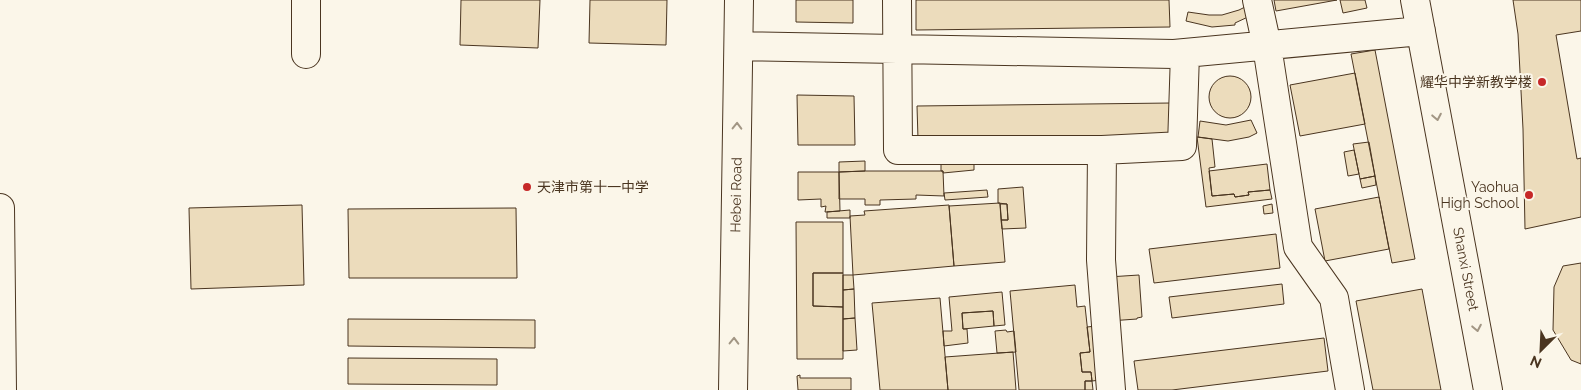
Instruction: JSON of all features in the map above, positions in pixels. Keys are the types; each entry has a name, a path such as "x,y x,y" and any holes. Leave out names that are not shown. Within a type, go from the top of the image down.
{"street":[{"path":"306,0 306,54"},
{"name":"Hebei Road","path":"733,390 739,0"},
{"path":"898,0 898,150 1102,150 1182,146 1185,53"},
{"path":"1257,0 1298,247 1334,298 1350,390"},
{"name":"Shanxi Street","path":"1415,0 1488,390"},
{"path":"739,46 1185,53 1421,31"},
{"path":"1102,150 1101,260 1111,390"},
{"path":"0,208 2,390"}],"building":[{"path":"461,0 540,0 538,48 460,45"},
{"path":"590,0 667,0 666,45 589,43"},
{"path":"796,0 853,0 853,23 796,22"},
{"path":"916,0 1169,0 1170,27 916,30"},
{"path":"1274,0 1337,0 1276,11"},
{"path":"1340,0 1365,0 1367,8 1343,13"},
{"name":"耀华中学新教学楼","path":"1513,0 1581,0 1581,31 1556,35 1577,159 1581,158 1581,217 1525,229 1523,129 1518,34"},
{"path":"1251,4 1250,16 1235,23 1235,25 1212,27 1186,21 1188,12 1222,15"},
{"path":"1375,50 1415,259 1392,263 1351,54"},
{"path":"1355,73 1365,124 1300,136 1290,85"},
{"path":"1230,76 1245,82 1251,97 1245,112 1230,118 1215,112 1209,97 1215,82"},
{"path":"797,95 854,96 855,145 798,145"},
{"path":"1171,103 1172,137 918,139 917,106"},
{"path":"1251,120 1257,133 1249,137 1228,141 1198,137 1200,121 1226,125"},
{"path":"1197,137 1212,139 1215,167 1209,168 1212,196 1234,194 1235,197 1249,195 1248,192 1270,190 1272,199 1206,207"},
{"path":"1369,142 1375,176 1360,179 1353,144"},
{"path":"1354,150 1359,174 1348,176 1344,152"},
{"path":"974,160 974,170 943,173 941,171 941,161"},
{"path":"865,161 865,171 839,172 839,162"},
{"path":"1267,164 1270,190 1248,192 1249,195 1235,197 1234,194 1212,196 1209,171"},
{"path":"943,171 944,196 916,195 916,199 880,200 880,205 865,205 865,199 839,199 839,172"},
{"path":"798,172 839,172 840,211 825,212 826,206 821,207 821,199 798,200"},
{"path":"1375,176 1376,185 1362,188 1360,179"},
{"path":"1023,187 1026,228 1002,229 1001,220 1008,220 1007,204 998,203 998,189"},
{"path":"987,190 988,197 945,200 944,193"},
{"path":"1379,197 1389,249 1325,261 1315,209"},
{"path":"1000,203 1005,262 954,266 949,206"},
{"path":"1000,204 1007,204 1008,220 1001,220"},
{"path":"1272,204 1273,213 1264,214 1263,206"},
{"path":"302,205 304,285 191,289 189,208"},
{"path":"949,205 954,266 853,275 850,216 865,215 864,211"},
{"path":"516,208 517,278 349,278 348,209"},
{"path":"850,210 850,218 827,218 827,212"},
{"path":"796,222 843,222 843,273 813,273 813,306 843,307 843,359 797,359"},
{"path":"1276,234 1280,268 1154,283 1149,249"},
{"path":"1581,263 1581,364 1571,360 1553,330 1554,287 1563,266"},
{"path":"813,273 843,273 843,307 813,306"},
{"path":"843,275 853,275 854,289 843,290"},
{"path":"1139,275 1142,317 1109,321 1108,277"},
{"path":"1282,284 1284,304 1172,318 1169,297"},
{"path":"1075,285 1077,307 1085,306 1090,352 1080,353 1082,372 1091,372 1092,381 1085,381 1085,390 1019,390 1010,291"},
{"path":"854,289 855,318 843,319 843,290"},
{"path":"1422,289 1441,390 1373,390 1356,301"},
{"path":"1002,292 1005,325 994,326 993,311 962,313 963,329 967,329 968,343 944,346 943,331 952,331 949,297"},
{"path":"940,298 948,390 880,390 872,303"},
{"path":"993,311 994,326 963,329 962,313"},
{"path":"855,318 857,350 843,351 843,319"},
{"path":"348,319 535,320 535,348 348,346"},
{"path":"1096,326 1100,380 1092,381 1091,372 1082,372 1080,353 1090,352 1087,327"},
{"path":"1006,330 1007,332 1014,331 1016,352 997,353 995,331"},
{"path":"1324,338 1328,371 1172,390 1138,390 1134,361"},
{"path":"1013,352 1016,390 948,390 945,357"},
{"path":"348,358 497,359 497,385 348,384"},
{"path":"800,375 800,378 851,378 851,390 798,390 797,376"},
{"path":"1085,381 1092,381 1093,390 1085,390"}],"place":[{"name":"耀华中学新教学楼","path":"1542,82"},
{"name":"天津市第十一中学","path":"527,187"},
{"name":"Yaohua High School","path":"1529,195"}]}
